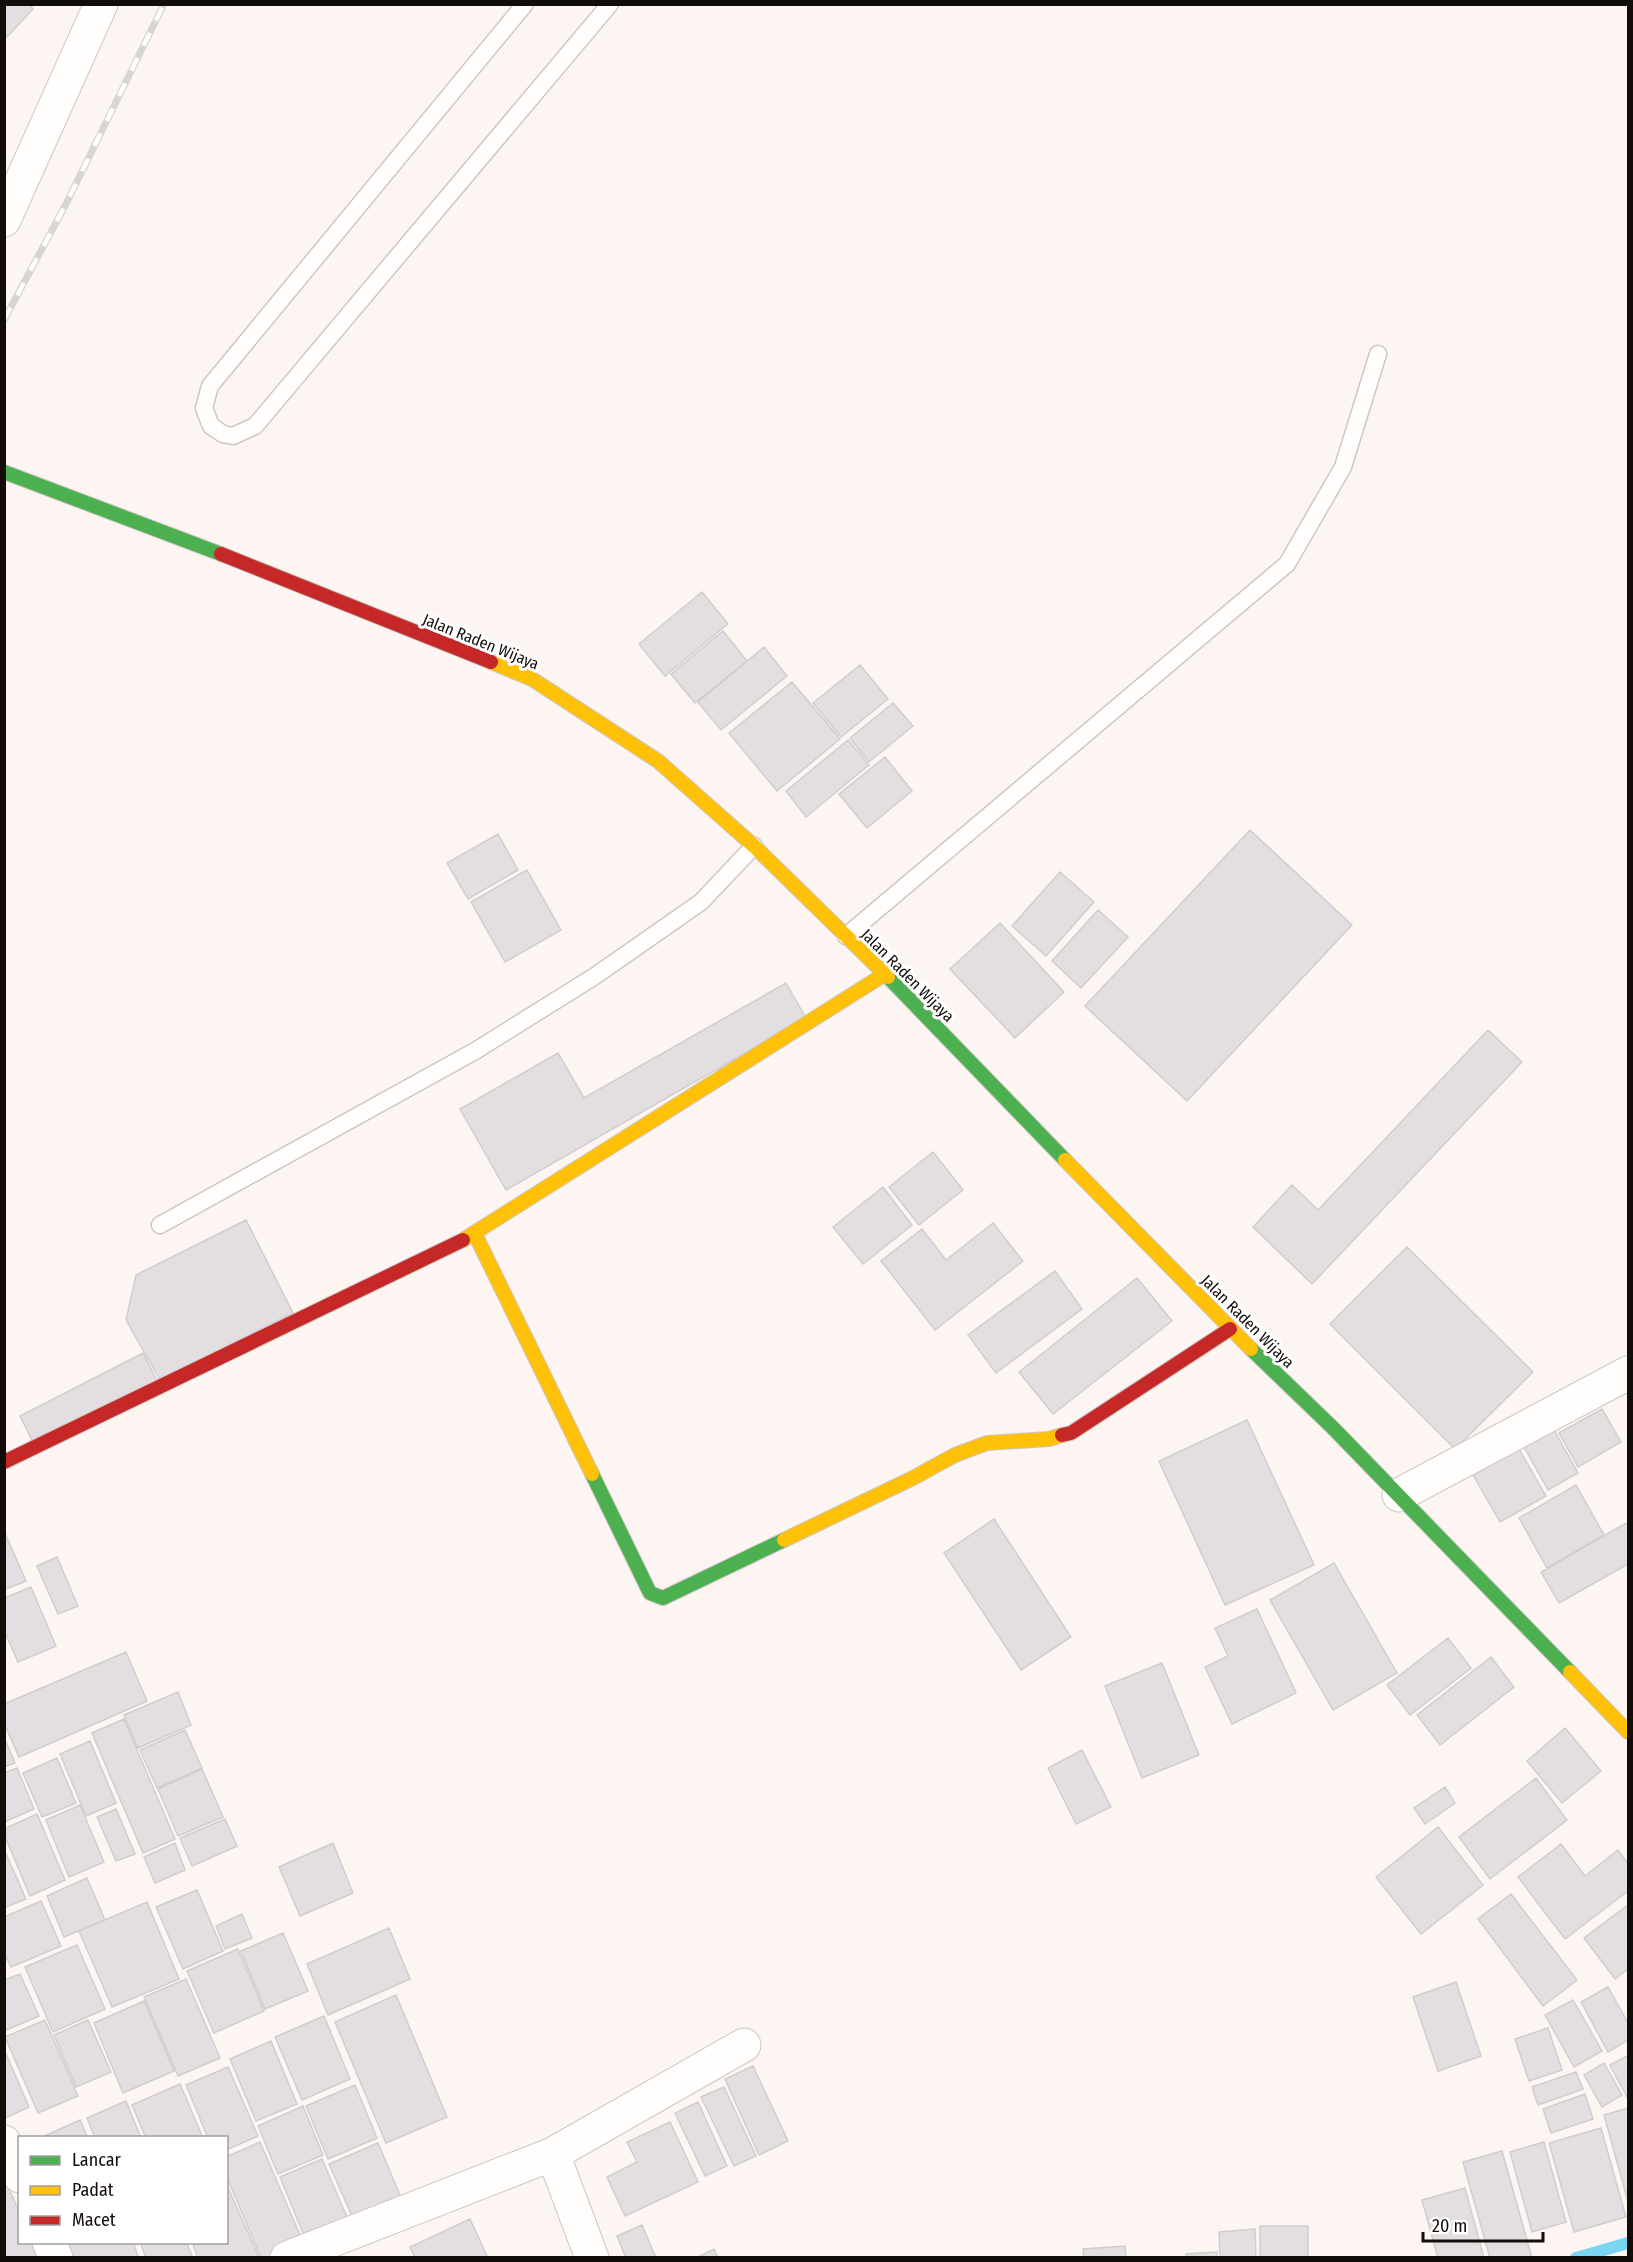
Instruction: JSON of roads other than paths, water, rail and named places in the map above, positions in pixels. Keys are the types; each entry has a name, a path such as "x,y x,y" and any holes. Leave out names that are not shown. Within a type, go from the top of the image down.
{"main road":[{"name":"Jalan Raden Wijaya","path":"4,472 148,525 532,679 658,761 753,846 885,974 1230,1329 1333,1428 1629,1732"},
{"path":"4,1462 475,1234 885,974"},
{"path":"475,1234 650,1593 663,1598 913,1478 955,1455 987,1443 1049,1439 1071,1433 1230,1329"}],"street":[{"path":"4,220 101,4"},
{"path":"1399,1495 1629,1373"},
{"path":"287,2258 553,2154 744,2045"},
{"path":"4,2142 18,2172"},
{"path":"553,2154 592,2258"},
{"path":"50,2244 56,2258"}],"lane":[{"path":"525,4 210,386 204,408 211,426 223,434 233,436 255,426 610,4"},
{"path":"846,936 1287,564 1343,467 1378,354"},
{"path":"160,1225 475,1051 595,976 701,902 753,846"}],"waterway":[{"path":"1576,2258 1628,2243"}],"railway":[{"path":"4,320 66,204 164,4"}]}
